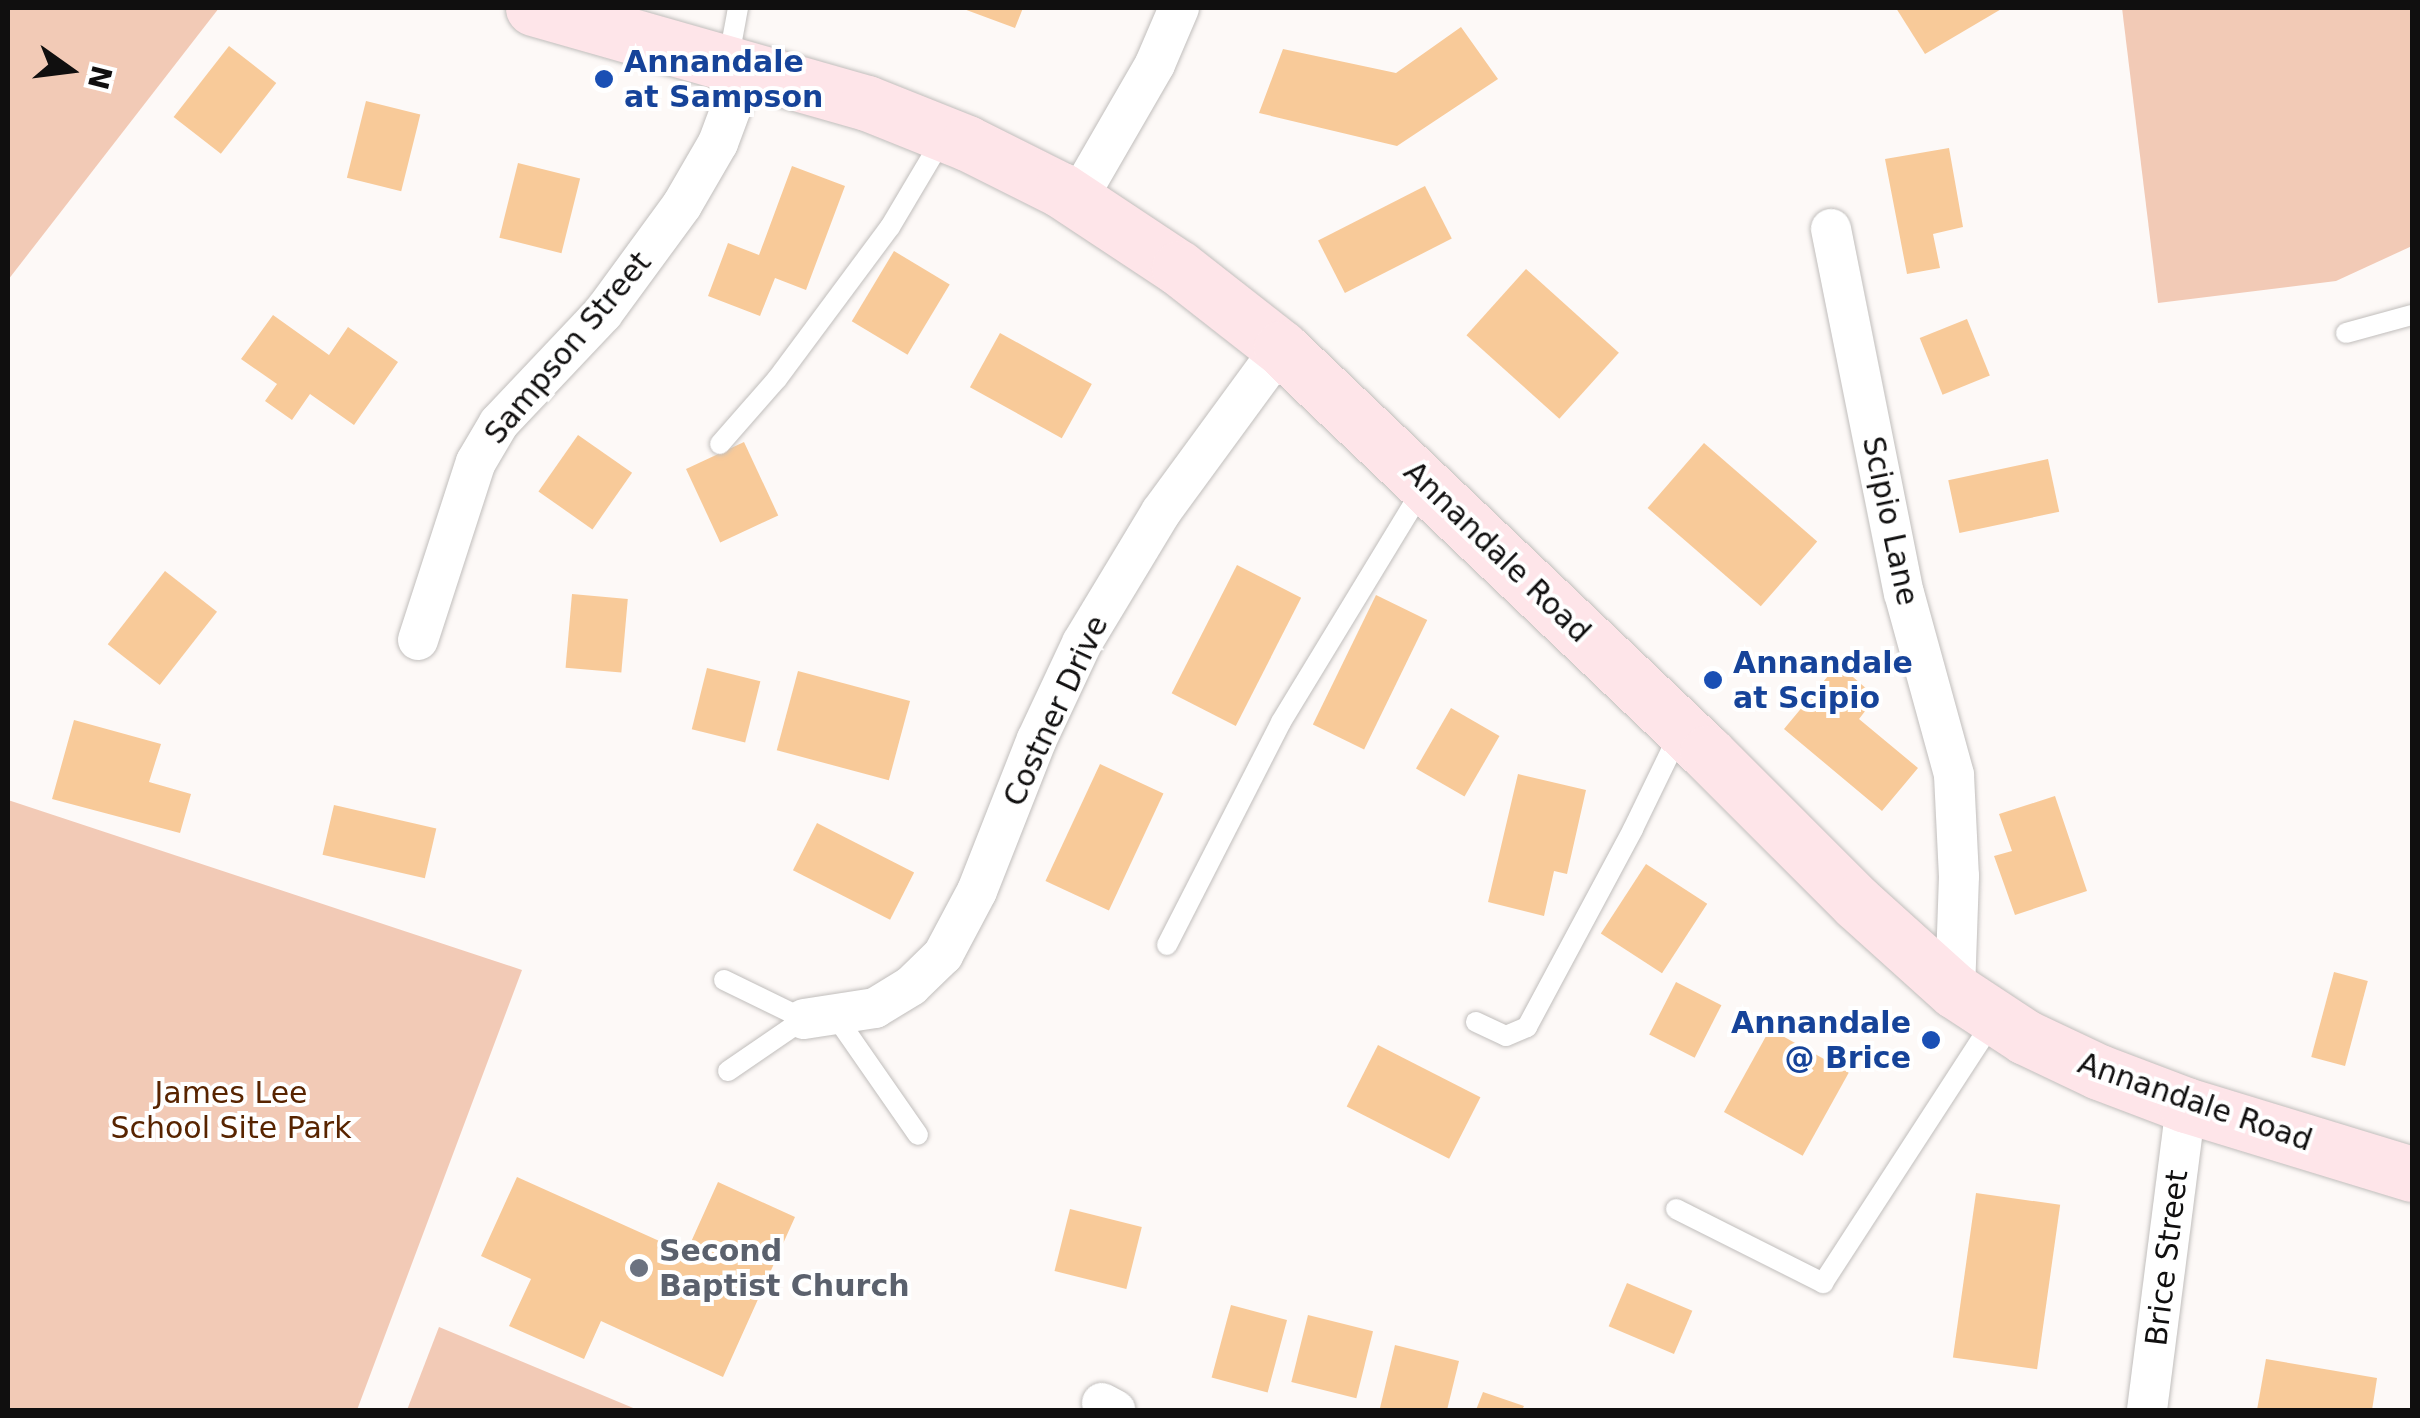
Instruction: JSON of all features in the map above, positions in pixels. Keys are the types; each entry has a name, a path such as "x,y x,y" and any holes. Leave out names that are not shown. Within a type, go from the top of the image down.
{"main road":[{"name":"Annandale Road","path":"533,8 867,102 945,134 1076,201 1179,268 1281,348 1682,728 1856,902 1976,1004 2099,1072 2186,1105 2412,1174"}],"street":[{"path":"1076,201 1156,64 1179,8"},
{"name":"Sampson Street","path":"418,640 476,462 500,423 604,313 682,205 718,142 737,66"},
{"name":"Scipio Lane","path":"1831,229 1904,594 1954,775 1960,876 1976,1004"},
{"name":"Costner Drive","path":"819,1016 875,1008 911,986 943,955 977,892 1037,739 1082,643 1161,512 1281,348"},
{"name":"Brice Street","path":"2147,1410 2186,1105"}],"lane":[{"path":"737,66 738,8"},
{"path":"720,444 777,379 890,227 945,134"},
{"path":"2346,333 2412,316"},
{"path":"1167,946 1281,722 1426,484"},
{"path":"1476,1022 1506,1036 1527,1027 1634,829 1682,728"},
{"path":"724,980 819,1016 918,1136"},
{"path":"1676,1209 1823,1282 1976,1004"},
{"path":"728,1071 819,1016"}],"green space":[{"path":"8,8 219,8 8,280"},
{"path":"2122,8 2412,8 2412,246 2336,281 2158,303"},
{"name":"James Lee School Site Park","path":"8,800 522,970 357,1410 8,1410"},
{"path":"439,1327 638,1410 407,1410"}],"building":[{"path":"961,8 1023,8 1015,28"},
{"path":"1896,8 2003,8 1925,54"},
{"path":"1461,27 1498,79 1397,146 1259,113 1283,49 1396,73"},
{"path":"229,46 276,83 221,154 174,117"},
{"path":"366,101 420,115 401,191 347,178"},
{"path":"1949,148 1963,227 1933,234 1940,268 1907,274 1885,159"},
{"path":"518,163 580,178 561,253 499,238"},
{"path":"792,166 845,186 806,290 775,278 760,316 708,296 728,243 759,255"},
{"path":"1425,186 1452,239 1345,293 1318,240"},
{"path":"894,251 950,284 907,355 852,321"},
{"path":"1526,269 1619,353 1559,419 1466,335"},
{"path":"273,315 329,355 348,327 398,362 354,425 310,394 292,420 265,401 277,384 241,359"},
{"path":"1967,319 1990,376 1943,395 1920,338"},
{"path":"1000,333 1092,384 1062,438 970,387"},
{"path":"578,435 632,473 592,529 538,492"},
{"path":"744,442 778,515 720,542 686,469"},
{"path":"1704,443 1817,541 1761,606 1648,508"},
{"path":"2048,459 2059,512 1959,533 1948,480"},
{"path":"1237,565 1301,598 1236,726 1172,693"},
{"path":"165,571 217,612 160,685 108,644"},
{"path":"572,594 628,599 621,673 566,668"},
{"path":"1376,595 1427,620 1364,749 1313,724"},
{"path":"1838,664 1876,697 1859,719 1918,768 1882,811 1784,729"},
{"path":"707,668 760,681 745,742 692,729"},
{"path":"798,671 910,701 889,780 777,750"},
{"path":"1451,708 1499,736 1464,797 1416,769"},
{"path":"74,720 161,744 149,782 191,794 180,833 52,799"},
{"path":"1100,764 1163,794 1109,910 1045,881"},
{"path":"1518,774 1586,790 1567,874 1554,871 1544,916 1488,902"},
{"path":"2055,796 2087,891 2015,915 1994,856 2012,851 1999,814"},
{"path":"334,805 436,829 425,878 323,855"},
{"path":"817,823 914,872 890,920 793,870"},
{"path":"1646,864 1707,904 1662,973 1601,934"},
{"path":"2334,972 2368,981 2345,1066 2311,1057"},
{"path":"1676,982 1721,1005 1695,1058 1649,1035"},
{"path":"1770,1029 1849,1073 1803,1156 1724,1112"},
{"path":"1378,1045 1480,1097 1449,1159 1347,1106"},
{"name":"Second Baptist Church","path":"517,1177 686,1253 718,1182 795,1217 723,1377 601,1321 584,1359 509,1326 531,1279 481,1256"},
{"path":"1976,1193 2060,1205 2037,1369 1953,1357"},
{"path":"1070,1209 1142,1227 1126,1289 1055,1271"},
{"path":"1627,1283 1692,1311 1674,1354 1609,1326"},
{"path":"1231,1305 1287,1320 1268,1392 1212,1377"},
{"path":"1308,1315 1373,1331 1356,1398 1291,1382"},
{"path":"1395,1345 1459,1361 1447,1410 1380,1408"},
{"path":"2266,1359 2377,1378 2372,1410 2257,1410"},
{"path":"1483,1392 1524,1406 1522,1410 1476,1410"}],"place":[{"name":"Annandale at Sampson","path":"604,79"},
{"name":"Annandale at Scipio","path":"1713,680"},
{"name":"Annandale @ Brice","path":"1931,1040"},
{"name":"Second Baptist Church","path":"639,1268"}]}
